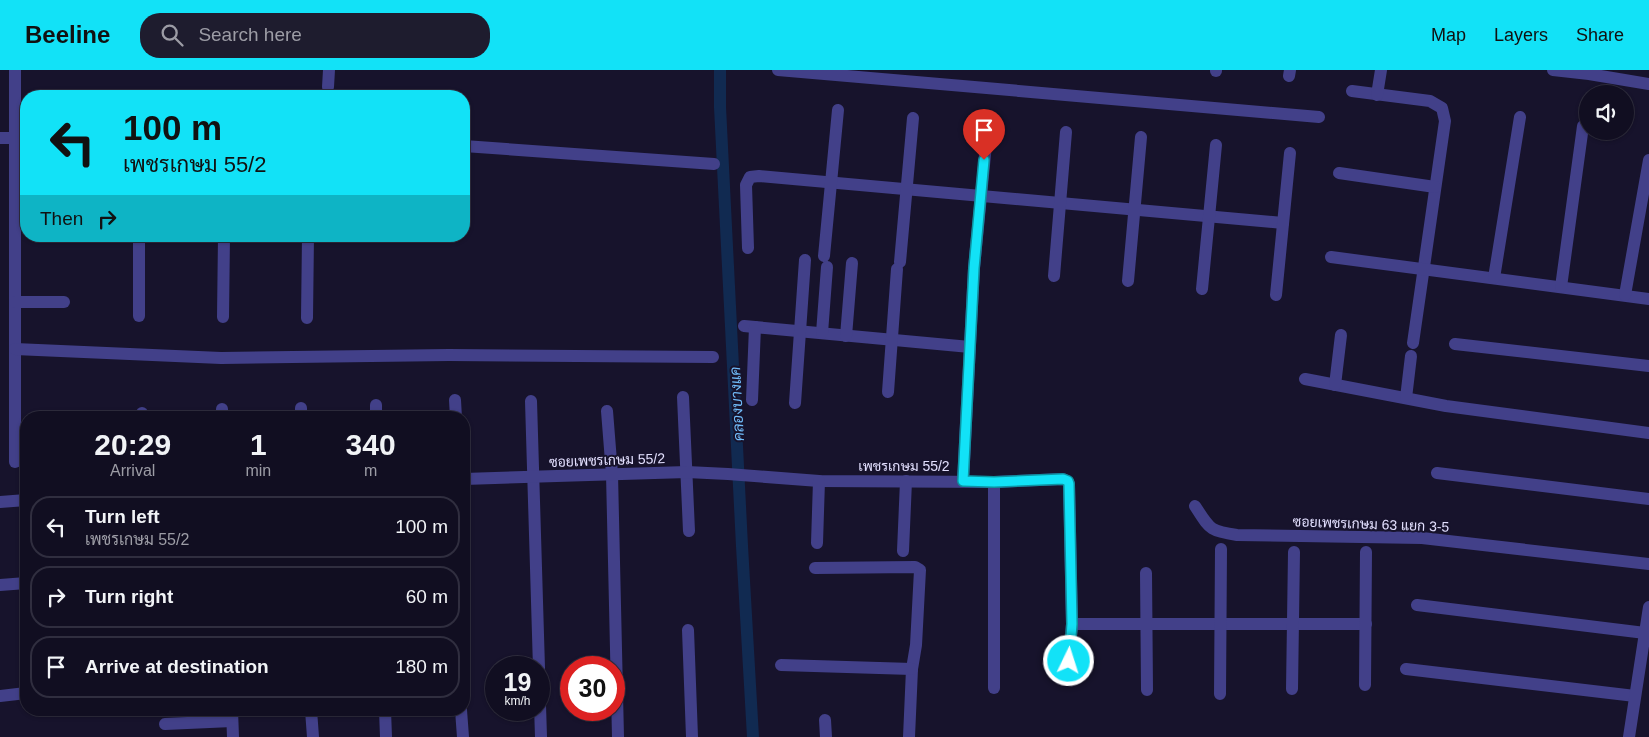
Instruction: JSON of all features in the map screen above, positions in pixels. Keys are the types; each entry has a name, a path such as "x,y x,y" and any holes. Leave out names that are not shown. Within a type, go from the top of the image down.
{"street":[{"path":"15,70 20,127"},
{"path":"328,70 328,87"},
{"path":"778,70 1319,117"},
{"path":"1377,95 1381,70"},
{"path":"1553,70 1649,84"},
{"path":"1352,92 1430,100 1442,108 1445,121 1422,269 1406,398"},
{"path":"822,333 825,262 838,110"},
{"path":"1494,278 1520,117"},
{"path":"888,392 891,340 913,118"},
{"path":"963,481 974,268 988,124"},
{"path":"1054,276 1066,132"},
{"path":"1128,281 1141,137"},
{"path":"0,138 20,138"},
{"path":"1561,287 1581,140"},
{"path":"1202,289 1216,145"},
{"path":"470,146 714,164"},
{"path":"1276,295 1290,153"},
{"path":"1625,296 1649,160"},
{"path":"15,462 15,302 20,165"},
{"path":"1339,173 1435,187"},
{"path":"748,248 746,185 750,177 758,176 1283,223"},
{"path":"139,242 139,316"},
{"path":"223,317 224,242"},
{"path":"307,318 308,242"},
{"path":"1332,257 1649,299"},
{"path":"795,403 805,260"},
{"path":"846,336 852,263"},
{"path":"15,302 64,302"},
{"path":"752,400 749,326 970,347"},
{"path":"1335,385 1342,335"},
{"path":"1455,344 1649,366"},
{"path":"15,349 221,358 449,356 713,357"},
{"path":"1305,379 1446,406 1649,433"},
{"path":"683,397 689,531"},
{"path":"455,400 456,411"},
{"path":"530,401 538,656"},
{"path":"607,411 612,474 618,737"},
{"name":"ซอยเพชรเกษม 55/2","path":"470,479 687,472 751,476"},
{"path":"1437,473 1649,499"},
{"name":"เพชรเกษม 55/2","path":"751,476 819,481 994,482 1063,479 1068,481 1072,624 1068,679"},
{"path":"817,543 819,481"},
{"path":"903,551 906,482"},
{"path":"994,482 994,688"},
{"path":"0,502 20,500"},
{"name":"ซอยเพชรเกษม 63 แยก 3-5","path":"1195,506 1211,530 1237,536 1422,538 1649,564"},
{"path":"1220,694 1221,549"},
{"path":"1292,689 1294,552"},
{"path":"1365,685 1366,552"},
{"path":"815,568 914,567 920,570 909,737"},
{"path":"1146,573 1147,690"},
{"path":"0,585 20,583"},
{"path":"1417,605 1645,633"},
{"path":"1629,737 1649,607"},
{"path":"1072,624 1366,624"},
{"path":"688,630 692,737"},
{"path":"781,665 912,669"},
{"path":"1406,669 1635,696"},
{"path":"0,696 20,694"},
{"path":"165,724 232,716 233,737"},
{"path":"311,716 312,737"},
{"path":"385,716 386,737"},
{"path":"461,716 463,737"},
{"path":"825,720 826,737"},
{"path":"540,721 541,737"}],"waterway":[{"name":"คลองบางแค","path":"720,70 720,107 753,737"}],"route":[{"path":"984,160 974,268 963,481 994,482 1063,479 1068,481 1072,624 1069,661"}]}
